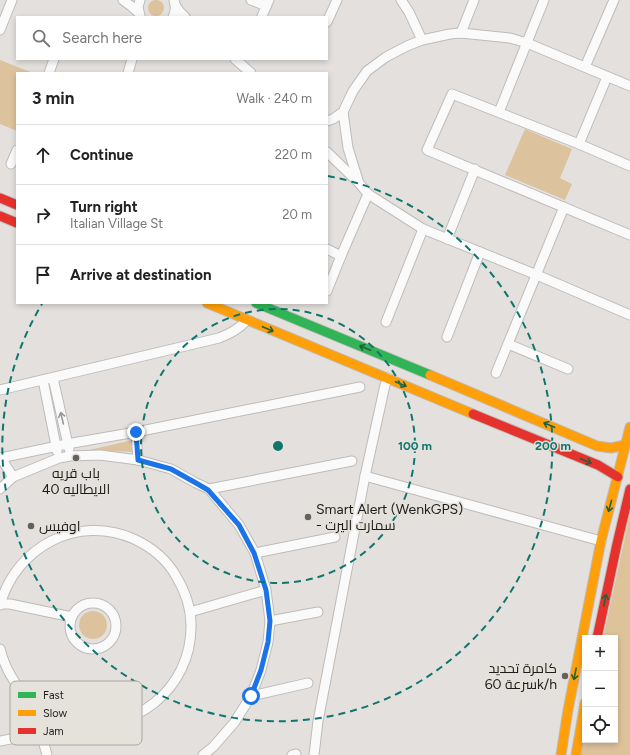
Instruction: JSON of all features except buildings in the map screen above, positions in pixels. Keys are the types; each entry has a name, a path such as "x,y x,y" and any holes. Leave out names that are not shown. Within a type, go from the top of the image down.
{"street":[{"path":"0,30 12,0"},
{"path":"123,0 131,6 139,16"},
{"path":"139,16 138,4 140,0"},
{"path":"251,0 267,3 262,16"},
{"path":"328,20 337,0"},
{"path":"460,33 474,0"},
{"path":"499,112 544,0"},
{"path":"584,67 614,0"},
{"path":"402,1 409,12 422,40"},
{"path":"174,16 175,3"},
{"path":"175,3 184,16"},
{"path":"328,121 343,112 353,91 367,71 386,57 422,40 450,34 460,33 510,38 527,43 630,86"},
{"path":"49,72 54,60"},
{"path":"128,71 132,60"},
{"path":"128,71 135,60"},
{"path":"236,60 250,72"},
{"path":"579,144 607,77"},
{"path":"630,166 579,144 452,94 427,150 630,234"},
{"path":"343,112 348,148 359,183"},
{"path":"11,164 16,152"},
{"path":"328,153 359,183 368,194 423,229 537,275 630,315"},
{"path":"447,239 475,169"},
{"path":"328,288 368,194"},
{"path":"0,198 16,205"},
{"path":"496,373 564,207"},
{"path":"0,216 16,223"},
{"path":"386,322 423,229"},
{"path":"328,250 341,256"},
{"path":"446,337 480,252"},
{"path":"209,304 388,378 597,446 608,448 625,445"},
{"path":"258,304 493,412 618,476"},
{"path":"0,390 219,338 236,330 247,320"},
{"path":"508,344 568,369"},
{"path":"53,378 70,456"},
{"path":"314,755 318,722 365,476 385,385 388,378"},
{"path":"43,380 59,458"},
{"path":"13,477 1,458 360,386"},
{"path":"561,755 568,710 601,541 630,427"},
{"path":"136,432 138,460"},
{"path":"0,489 13,477 59,458 100,455 138,460 171,469 208,490 239,525 254,553 266,590 270,621 268,642 251,696 234,723 213,747 203,755"},
{"path":"208,490 352,460"},
{"path":"365,476 601,541"},
{"path":"598,635 616,544 630,489"},
{"path":"72,617 10,604 0,604 5,590 20,565 36,550 56,539 69,534 84,531 98,531 127,536 141,542 153,550 173,571 184,591 190,612 192,624 189,648 186,660 175,681 164,695 150,707 142,711"},
{"path":"254,553 335,537"},
{"path":"190,612 266,590"},
{"path":"89,603 104,605 115,616 117,624 116,631 108,644 101,648 86,648 74,639 70,624 72,617 76,610 89,603"},
{"path":"270,621 318,612"},
{"path":"0,649 7,670 13,681"},
{"path":"251,696 308,683"},
{"path":"576,755 584,707"},
{"path":"0,741 10,739"},
{"path":"44,745 47,755"}],"shaded area":[{"path":"153,0 159,0 164,5 162,14 159,16 153,16 148,11 148,5"},
{"path":"0,60 30,72 16,72 16,131 0,124"},
{"path":"525,129 572,149 560,178 572,184 565,200 505,175"},
{"path":"133,440 133,452 89,450"},
{"path":"630,514 630,755 578,755 584,743 618,743 618,635 604,635"},
{"path":"93,611 103,615 107,625 103,635 93,639 83,635 79,625 83,615"}],"traffic: fast":[{"path":"258,304 430,375"}],"traffic: slow":[{"path":"209,304 473,414"},
{"path":"430,375 597,446 611,448 625,445"},
{"path":"561,755 568,710 601,541 630,427"},
{"path":"576,755 584,707"}],"traffic: jam":[{"path":"0,198 16,205"},
{"path":"0,216 16,223"},
{"path":"473,414 598,465 618,477"},
{"path":"598,635 630,489"}],"place":[{"name":"باب قريه الايطاليه 40","path":"76,458"},
{"name":"Smart Alert (WenkGPS) - سمارت اليرت","path":"308,517"},
{"name":"اوفيس","path":"31,526"},
{"name":"كامرة تحديد سرعة 60k/h","path":"565,676"}],"route":[{"path":"136,432 138,460 171,469 208,490 239,525 254,553 266,590 270,621 268,642 261,670 251,696"}]}
